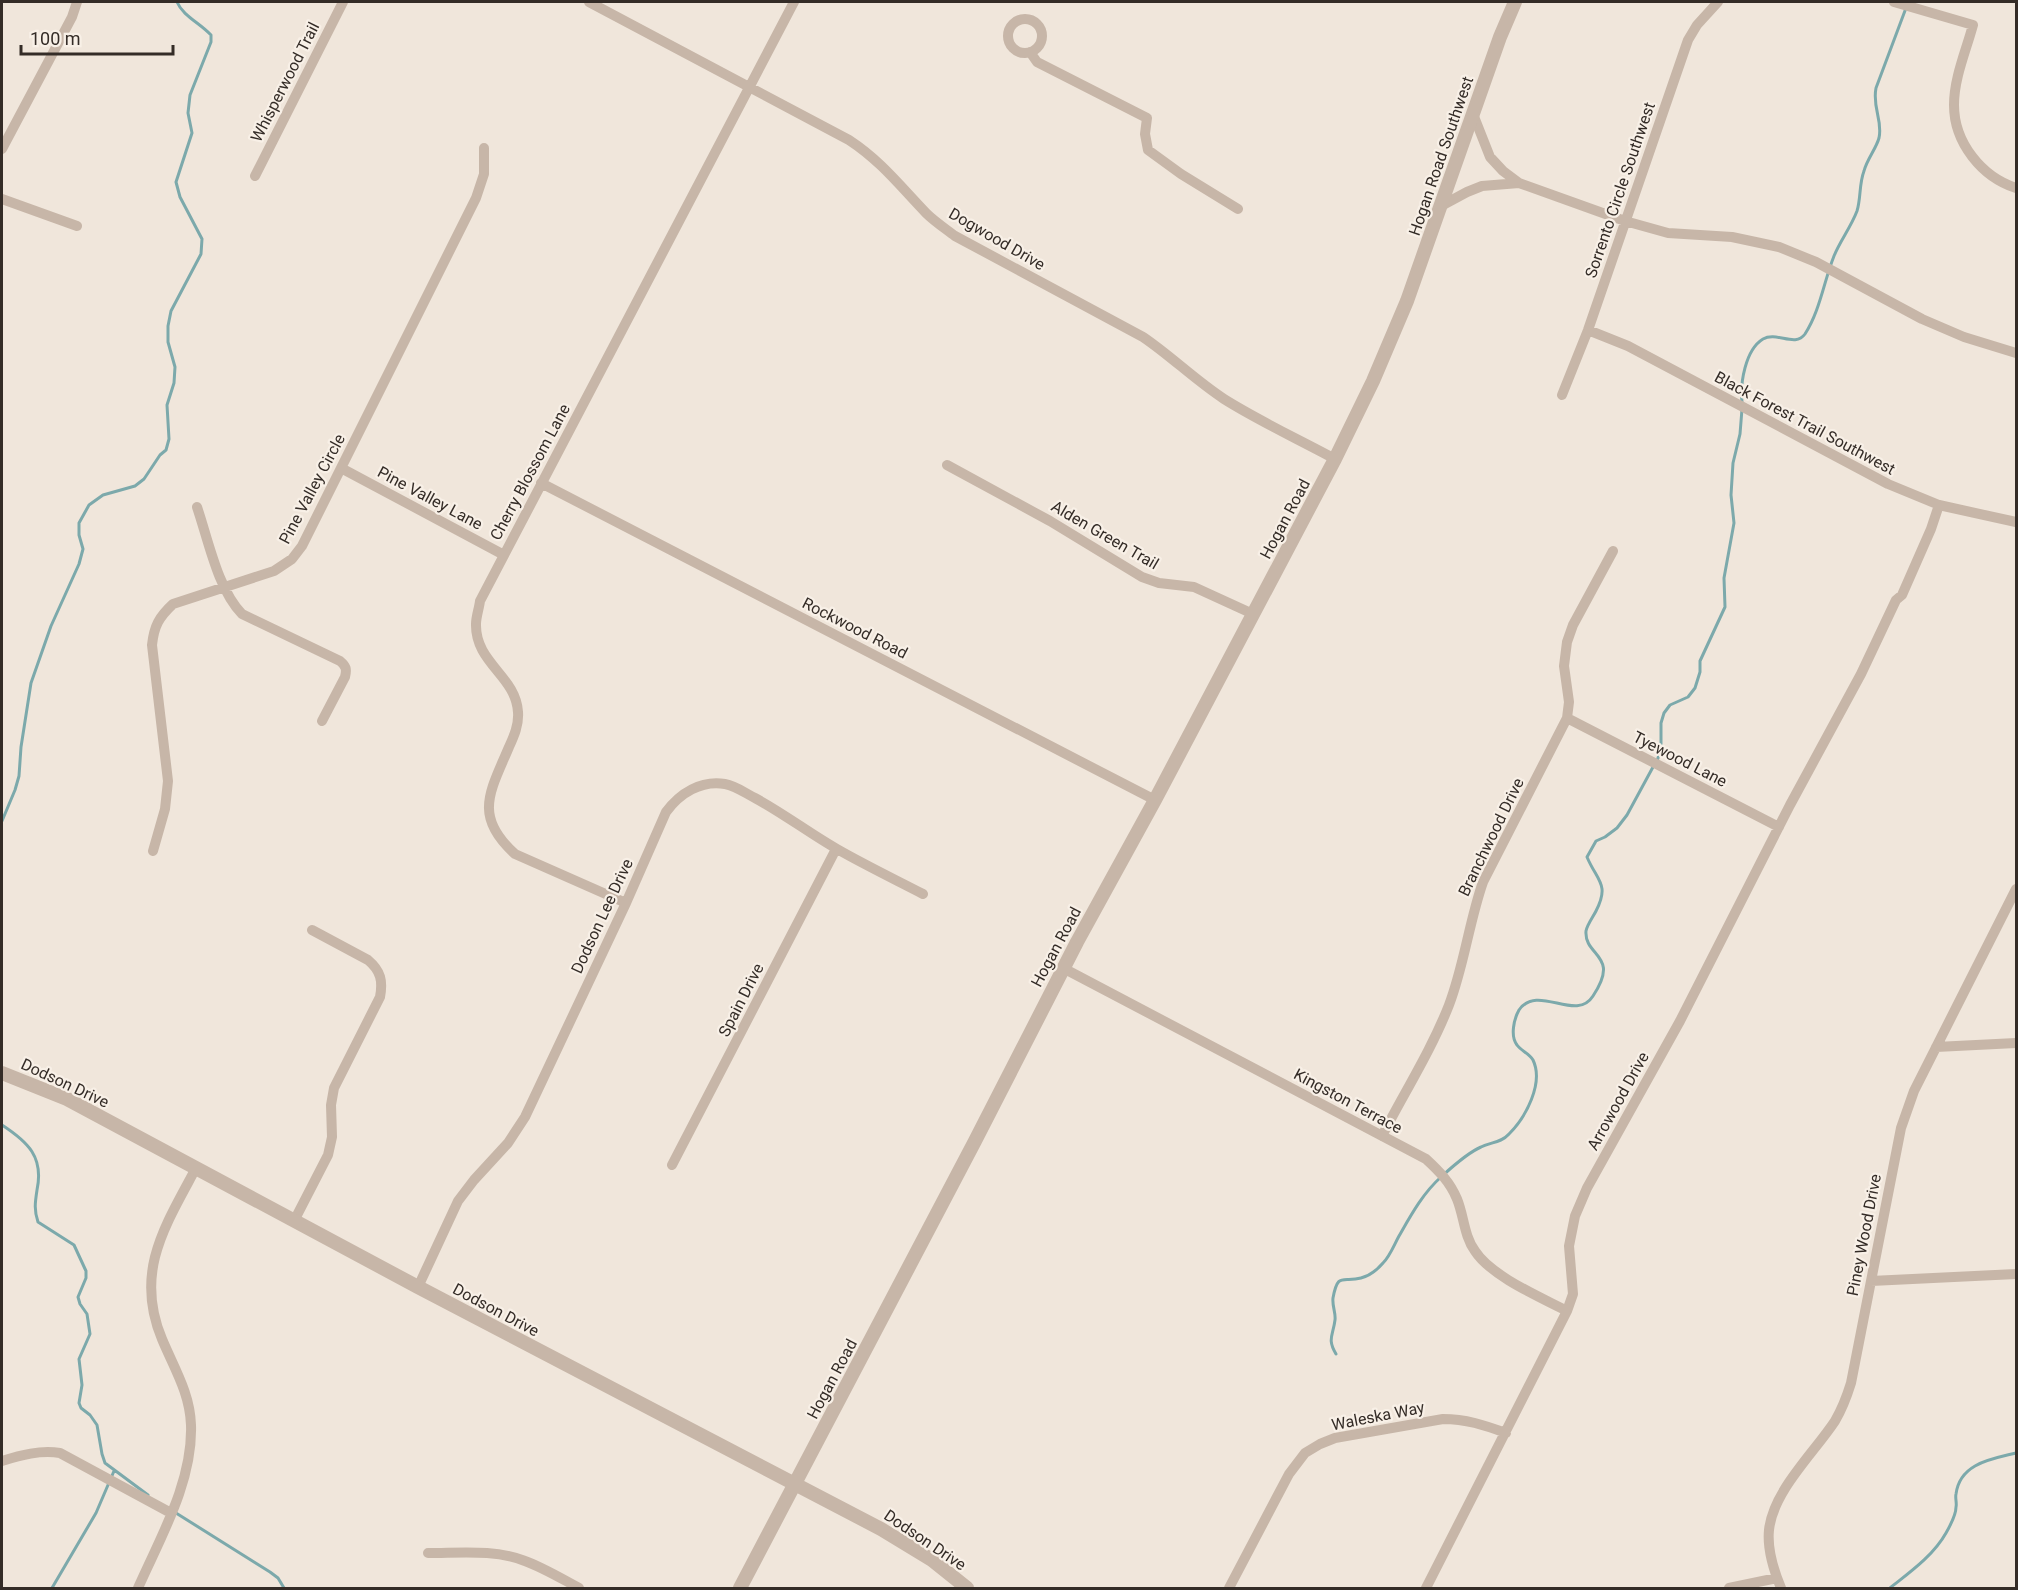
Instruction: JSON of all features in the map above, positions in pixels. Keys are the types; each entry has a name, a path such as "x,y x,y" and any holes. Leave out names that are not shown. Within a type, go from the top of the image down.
{"street":[{"path":"2,150 72,16 77,2"},
{"name":"Whisperwood Trail","path":"255,176 343,2"},
{"name":"Dogwood Drive","path":"589,2 866,151 887,170 928,215 956,236 1143,337 1166,352 1225,400 1335,459"},
{"name":"Cherry Blossom Lane","path":"626,903 515,854 500,841 491,824 488,808 490,793 515,735 518,711 510,686 481,650 476,622 480,602 504,555 794,2"},
{"name":"Hogan Road Southwest","path":"1398,321 1442,206 1500,37 1515,2"},
{"name":"Sorrento Circle Southwest","path":"1562,395 1588,330 1688,40 1696,25 1718,2"},
{"path":"1896,2 1973,25 1956,83 1954,106 1956,123 1968,151 1977,163 1993,177 2016,188"},
{"path":"1030,52 1037,62 1147,118 1145,134 1148,150 1181,174 1238,208"},
{"path":"1473,114 1490,157 1519,183 1625,221 1668,233 1731,237 1779,247 1816,262 1922,319 1964,337 2016,353"},
{"name":"Pine Valley Circle","path":"153,852 165,809 168,781 152,645 154,630 161,615 173,604 274,571 292,559 302,546 477,198 484,174 484,148"},
{"path":"1442,206 1482,186 1519,183"},
{"path":"2,199 77,226"},
{"name":"Hogan Road","path":"740,1588 975,1141 1063,968 1155,800 1335,459 1374,381 1398,321"},
{"name":"Black Forest Trail Southwest","path":"1588,330 1628,346 1888,484 1939,505 2016,522"},
{"name":"Alden Green Trail","path":"947,465 1050,520 1142,577 1159,583 1194,587 1253,614"},
{"name":"Pine Valley Lane","path":"341,468 504,555"},
{"name":"Rockwood Road","path":"542,483 1155,800"},
{"name":"Arrowood Drive","path":"1426,1588 1567,1311 1573,1294 1569,1246 1575,1216 1587,1188 1680,1021 1779,827 1879,639 1896,600 1902,595 1932,529 1939,505"},
{"path":"197,507 224,587 233,605 242,614 345,665 345,677 322,721"},
{"name":"Branchwood Drive","path":"1382,1136 1449,1005 1459,975 1473,910 1483,882 1567,718 1569,702 1564,666 1567,642 1573,625 1613,550"},
{"name":"Tyewood Lane","path":"1567,718 1779,827"},
{"name":"Dodson Lee Drive","path":"418,1287 447,1221 458,1202 474,1180 508,1143 525,1117 626,903 666,812 686,792 705,784 724,784 738,789 777,810 836,849 923,894"},
{"name":"Spain Drive","path":"672,1165 836,849"},
{"name":"Piney Wood Drive","path":"1779,1583 1769,1543 1772,1514 1782,1494 1835,1420 1845,1402 1851,1383 1901,1128 1914,1091 2016,890"},
{"path":"294,1221 328,1155 332,1137 331,1105 334,1088 380,997 382,986 381,976 368,960 312,930"},
{"name":"Kingston Terrace","path":"1063,968 1426,1159 1445,1178 1457,1199 1469,1242 1485,1263 1499,1274 1567,1311"},
{"path":"1936,1047 2016,1043"},
{"name":"Dodson Drive","path":"2,1073 67,1099 418,1287 881,1529 932,1560 967,1588"},
{"path":"138,1588 171,1513 188,1466 191,1446 191,1423 184,1386 156,1322 151,1295 154,1252 166,1223 196,1168"},
{"path":"1870,1281 2016,1274"},
{"name":"Waleska Way","path":"1229,1588 1289,1474 1305,1454 1320,1444 1335,1438 1443,1419 1478,1422 1506,1433"},
{"path":"2,1461 32,1453 60,1454 171,1513"},
{"path":"428,1553 490,1553 508,1556 526,1561 579,1588"},
{"path":"1729,1588 1779,1583"}],"waterway":[{"path":"2,821 19,776 31,683 51,626 79,564 83,549 79,535 79,523 89,505 103,495 135,486 144,479 166,450 169,439 167,405 174,383 175,367 168,342 168,326 171,311 201,254 202,239 180,197 176,182 192,133 188,113 190,95 211,42 211,35 183,11 177,2"},
{"path":"1742,402 1745,368 1757,344 1768,337 1791,340 1801,338 1814,316 1834,256 1857,211 1862,176 1879,138 1880,125 1875,102 1876,88 1906,8"},
{"path":"1657,761 1661,749 1661,723 1664,713 1670,705 1688,697 1695,688 1700,672 1700,661 1725,607 1724,578 1734,523 1731,495 1733,463 1740,434 1742,409"},
{"path":"1336,1354 1331,1341 1335,1317 1333,1301 1339,1281 1364,1277 1378,1268 1388,1257 1418,1205 1435,1183 1470,1153 1506,1137 1527,1109 1535,1089 1536,1069 1533,1060 1515,1041 1514,1027 1519,1010 1527,1003 1536,1000 1577,1006 1586,1003 1601,982 1603,964 1590,946 1586,931 1600,902 1602,888 1587,857 1596,841 1617,828 1627,815 1653,767"},
{"path":"2,1125 26,1144 36,1159 39,1178 35,1206 38,1222 74,1245 86,1271 86,1278 78,1297 87,1314 90,1334 79,1359 82,1385 79,1403 97,1425 105,1463 148,1495"},
{"path":"1890,1588 1921,1563 1941,1541 1954,1517 1956,1494 1964,1475 1978,1464 2016,1453"},
{"path":"52,1588 96,1513 114,1471"},
{"path":"176,1513 270,1572 278,1578 284,1588"}]}
